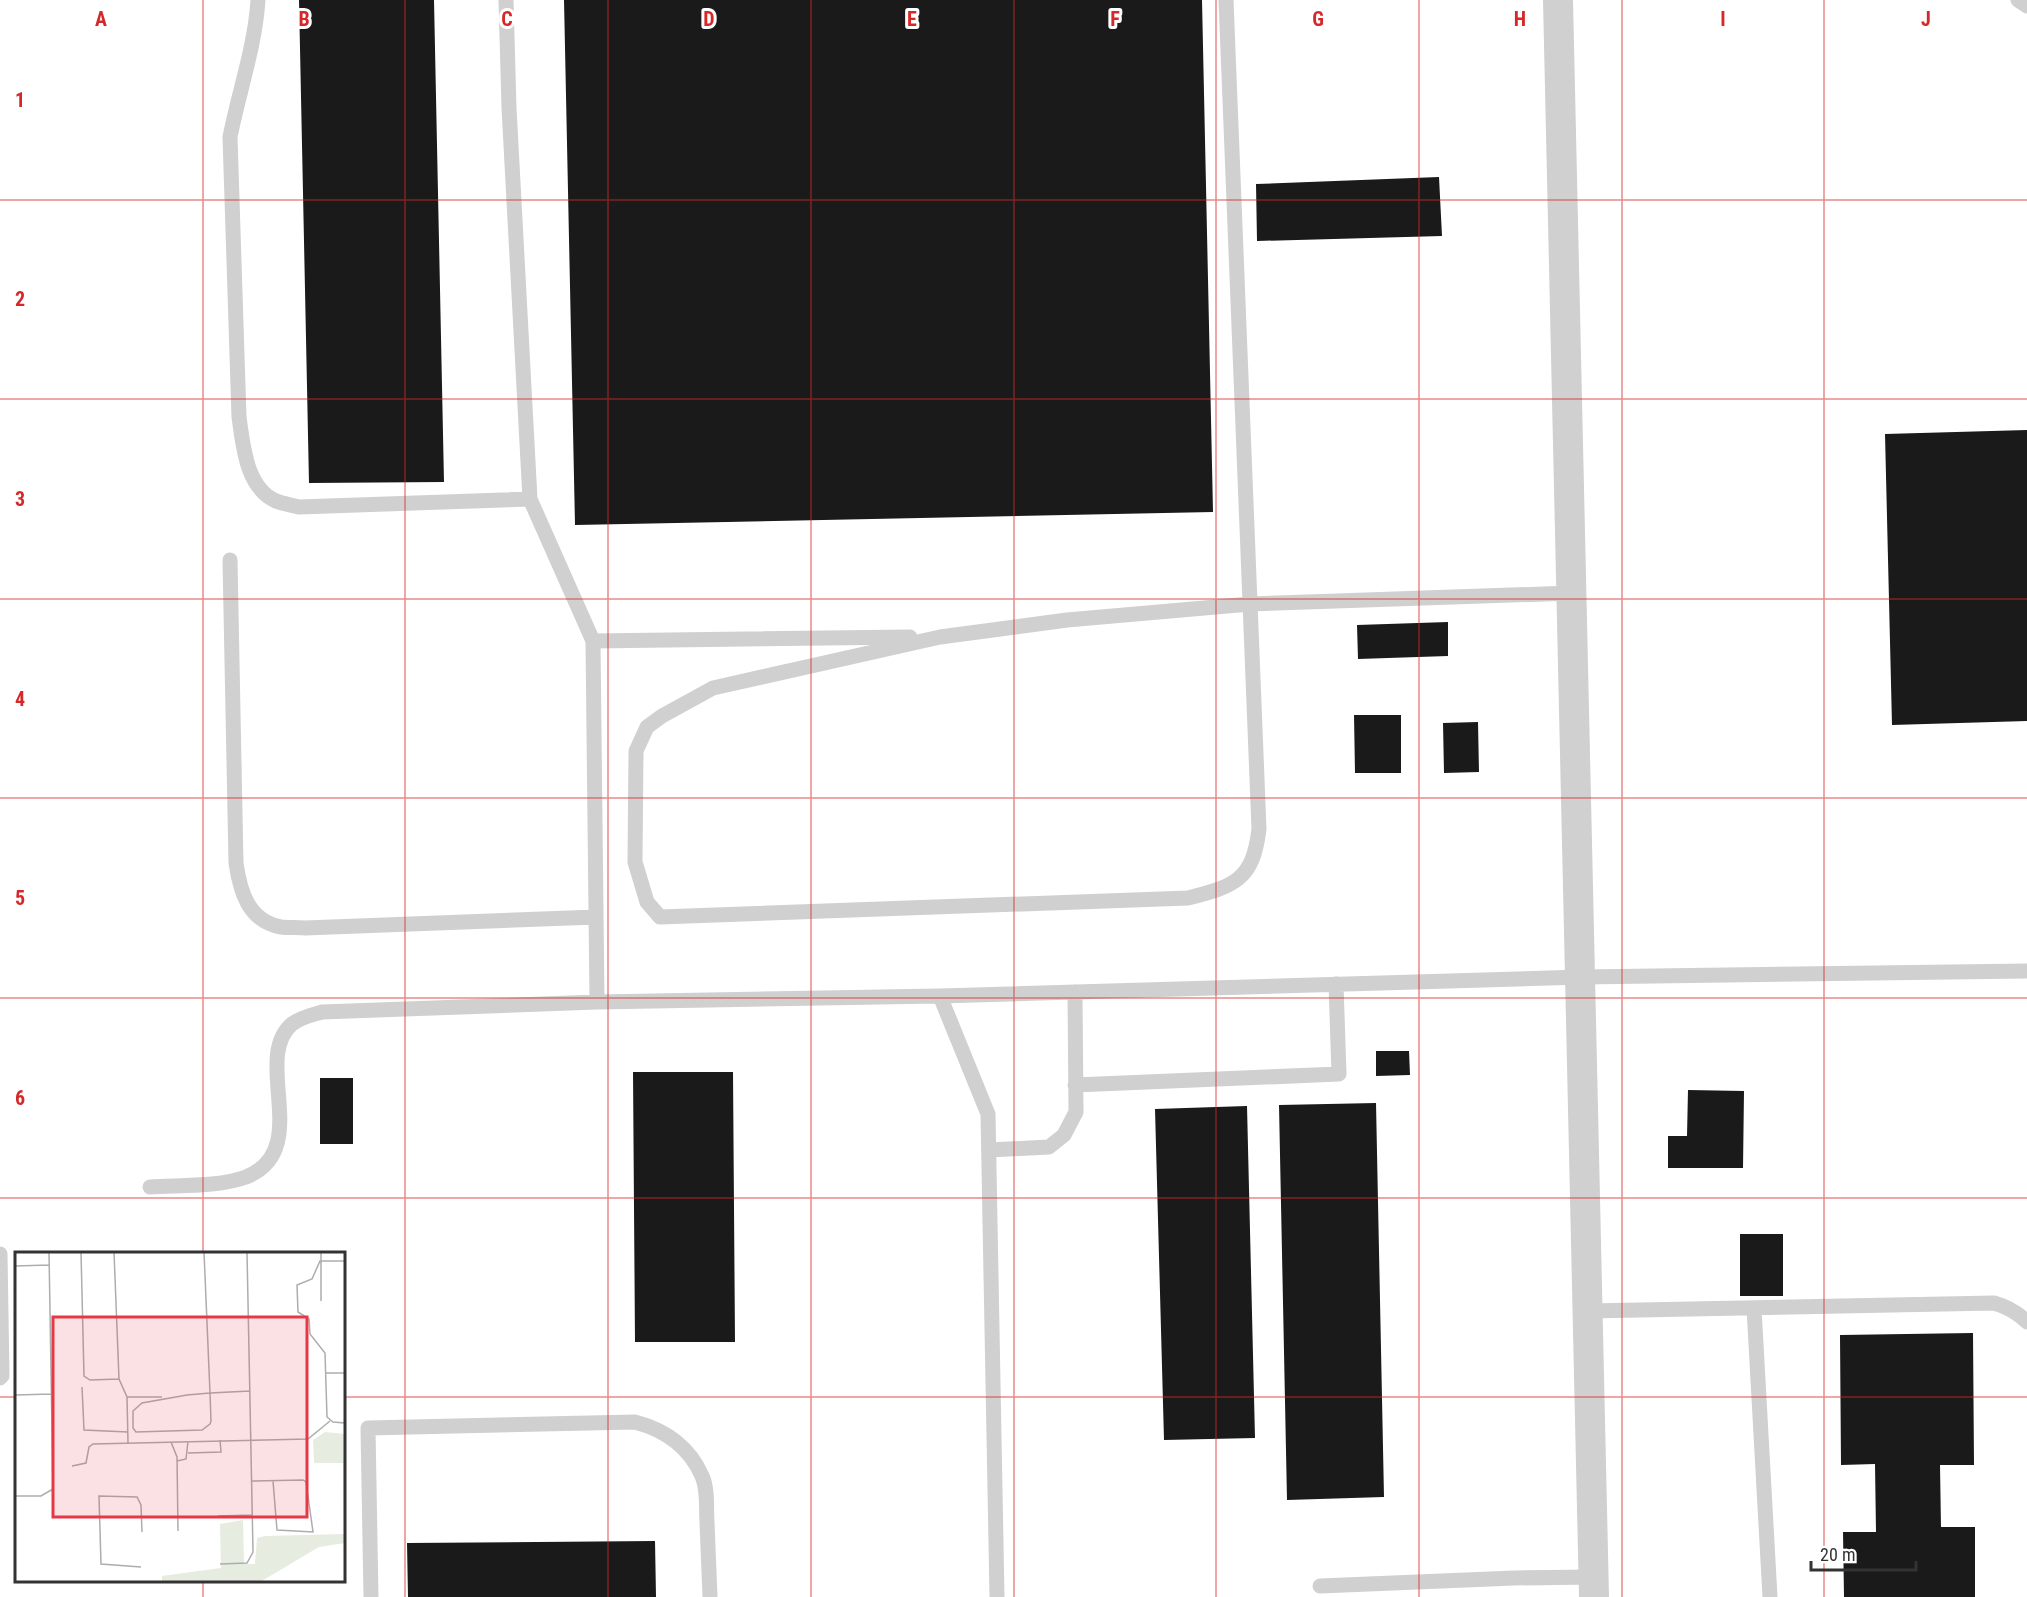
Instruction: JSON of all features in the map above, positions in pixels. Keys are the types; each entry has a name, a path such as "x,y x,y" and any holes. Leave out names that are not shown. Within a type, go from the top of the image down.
{"street":[{"path":"1558,0 1582,977 1594,1587"}],"lane":[{"path":"258,0 249,60 235,108 230,137 239,417 250,475 274,500 299,507 530,499"},
{"path":"506,0 509,108 530,499 593,641 597,1002"},
{"path":"1226,0 1250,604 1259,829 1256,852 1246,872 1229,886 1188,898 660,917 647,902 635,862 636,751 647,727 662,716 713,688 940,637 1067,620 1250,604 1572,593"},
{"path":"2018,0 2027,6"},
{"path":"230,560 236,863 239,887 248,905 263,920 280,927 305,928 596,917"},
{"path":"593,641 940,637"},
{"path":"150,1187 223,1182 247,1176 264,1166 280,1137 279,1051 284,1035 292,1024 322,1012 597,1002 940,996 1582,977 2027,971"},
{"path":"1075,1085 1339,1074 1336,984"},
{"path":"988,1150 1048,1147 1064,1135 1076,1112 1074,992"},
{"path":"940,996 988,1114 997,1597"},
{"path":"0,1254 2,1376 0,1378"},
{"path":"1589,1311 1994,1303 2013,1310 2027,1322"},
{"path":"1754,1308 1770,1597"},
{"path":"371,1597 368,1428 635,1422 654,1427 670,1436 693,1460 703,1477 710,1597"},
{"path":"1320,1586 1514,1578 1594,1587"}],"building":[{"path":"299,0 434,0 444,482 309,483"},
{"path":"564,0 1202,0 1213,512 575,525"},
{"path":"1439,177 1442,236 1257,241 1256,184"},
{"path":"2027,430 2027,721 1892,725 1885,434"},
{"path":"1448,622 1448,656 1358,659 1357,625"},
{"path":"1354,715 1401,715 1401,773 1355,773"},
{"path":"1478,722 1479,772 1444,773 1443,723"},
{"path":"1376,1051 1409,1051 1410,1075 1376,1076"},
{"path":"633,1072 733,1072 735,1342 635,1342"},
{"path":"320,1078 353,1078 353,1144 320,1144"},
{"path":"1688,1090 1744,1091 1743,1168 1668,1168 1668,1136 1687,1136"},
{"path":"1376,1103 1384,1497 1287,1500 1279,1105"},
{"path":"1247,1106 1255,1438 1164,1440 1155,1109"},
{"path":"1740,1234 1783,1234 1783,1296 1740,1296"},
{"path":"1973,1333 1974,1465 1940,1465 1941,1527 1975,1527 1975,1597 1844,1597 1843,1532 1876,1532 1875,1464 1841,1465 1840,1335"},
{"path":"655,1541 656,1597 408,1597 407,1543"}]}
